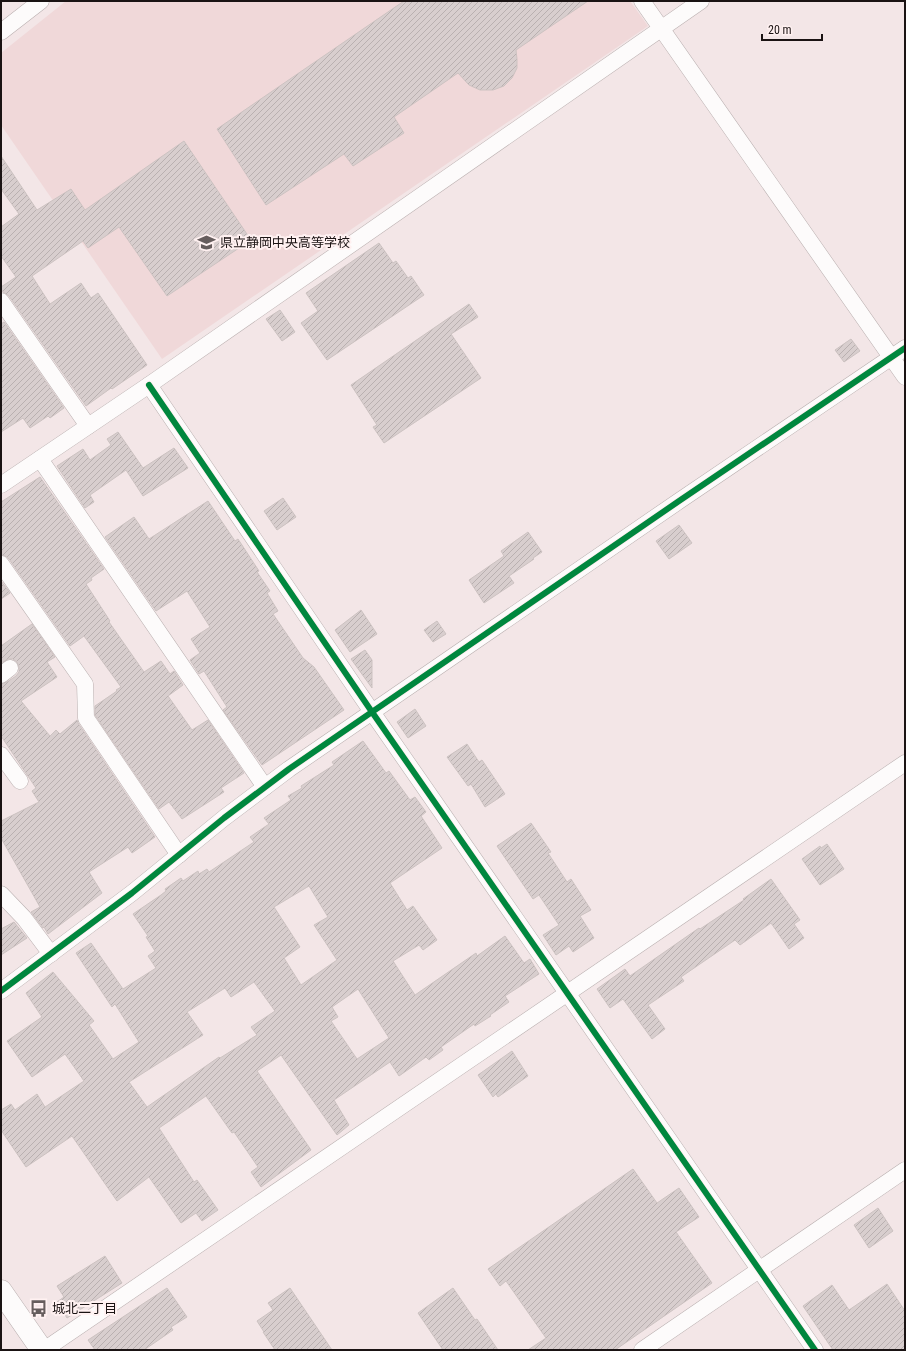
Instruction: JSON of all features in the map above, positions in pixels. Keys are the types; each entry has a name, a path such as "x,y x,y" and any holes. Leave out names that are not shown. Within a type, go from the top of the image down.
{"street":[{"path":"1,32 41,1"},
{"path":"642,1 905,376"},
{"path":"2,481 40,459 149,385 701,1"},
{"path":"1,301 88,426"},
{"path":"1,991 132,893 224,818 265,787 685,497 905,348"},
{"path":"149,385 372,712 815,1350"},
{"path":"40,459 265,787"},
{"path":"1,564 85,684 86,718 179,855"},
{"path":"1,755 20,782"},
{"path":"1,1291 43,1350 568,994 905,763"},
{"path":"1,894 24,918 51,954"},
{"path":"642,1350 905,1170"}],"shaded area":[{"name":"県立静岡中央高等学校","path":"66,1 630,1 648,26 162,359 1,125 1,53"}],"building":[{"path":"404,1 588,1 516,50 517,68 512,78 504,86 493,90 480,90 469,85 458,73 394,117 404,133 353,166 344,154 266,205 217,129"},
{"path":"184,141 251,240 167,296 119,227 88,248 83,241 32,276 50,304 81,283 91,298 98,293 147,365 86,406 9,296 1,289 1,287 16,277 1,256 1,227 19,214 1,189 1,156 37,210 71,189 85,210"},
{"path":"379,243 393,263 396,261 408,278 411,276 424,295 327,360 301,323 318,311 306,293"},
{"path":"469,304 478,317 451,334 481,378 384,443 373,427 377,425 351,385"},
{"path":"280,310 295,332 282,341 266,319"},
{"path":"4,322 64,408 50,418 48,416 30,428 23,418 1,432 1,324"},
{"path":"851,339 860,351 844,362 835,350"},
{"path":"118,432 143,468 174,448 188,468 143,496 126,470 90,495 94,502 85,508 57,466 83,449 90,460 111,445 107,439"},
{"path":"40,477 104,569 91,578 92,580 86,584 110,621 109,622 144,672 161,661 170,674 174,671 183,685 168,696 192,730 208,720 244,773 221,788 224,792 182,819 169,802 159,809 95,715 95,706 121,687 84,636 70,646 9,559 1,555 1,502"},
{"path":"283,498 296,517 277,530 264,511"},
{"path":"208,501 235,541 238,539 259,571 257,572 270,591 267,593 278,611 273,614 303,658 314,667 344,710 262,765 223,710 227,707 204,671 199,674 190,660 200,653 191,639 210,627 187,591 156,611 105,537 134,517 149,539"},
{"path":"679,525 692,543 669,559 656,541"},
{"path":"528,532 542,552 509,576 514,583 484,603 469,580 504,556 501,551"},
{"path":"1,581 10,593 1,599"},
{"path":"361,610 377,634 350,652 335,630"},
{"path":"437,621 446,634 433,642 424,630"},
{"path":"32,624 55,657 47,662 57,677 21,701 50,736 56,730 60,734 77,720 155,837 132,853 128,847 89,872 102,893 48,934 31,912 40,907 1,838 1,821 39,802 32,791 36,788 1,736 1,684 16,676 19,672 19,667 17,662 13,659 8,659 1,663 1,646"},
{"path":"365,650 372,660 372,688 351,659"},
{"path":"415,709 426,726 408,738 397,722"},
{"path":"363,741 386,773 389,771 410,800 415,797 426,812 421,816 442,848 390,883 407,910 413,906 437,940 423,950 419,945 393,961 415,995 476,953 477,956 505,936 524,963 530,959 539,974 505,996 509,1002 490,1015 491,1016 475,1026 474,1024 441,1047 443,1050 429,1060 426,1057 399,1076 390,1062 334,1100 349,1125 337,1135 281,1055 257,1071 311,1150 261,1187 251,1172 258,1167 234,1132 232,1133 206,1096 159,1128 194,1182 197,1180 218,1210 202,1221 196,1213 181,1223 149,1177 117,1201 72,1136 26,1167 1,1130 1,1110 11,1104 15,1110 37,1094 45,1107 84,1081 65,1054 32,1077 7,1041 42,1017 26,993 53,972 94,1021 89,1025 113,1059 139,1042 115,1004 112,1007 76,953 91,943 123,989 156,968 148,956 155,951 146,937 148,936 133,914 161,895 166,891 165,889 181,878 183,881 198,871 199,874 207,869 209,872 254,842 250,837 269,824 264,818 291,800 288,796 302,788 301,786 334,765 332,762","holes":["309,886 328,917 314,925 337,960 301,985 284,958 300,947 274,907","254,982 275,1011 251,1027 257,1035 220,1058 219,1057 147,1107 129,1082 203,1035 187,1012 225,988 231,997","358,989 389,1038 357,1059 331,1021 338,1017 332,1007"]},
{"path":"467,744 479,762 482,760 505,794 485,807 471,784 468,786 447,757"},
{"path":"531,823 551,852 548,853 567,882 571,879 591,910 580,916 594,938 573,952 569,946 556,955 543,935 559,925 539,895 533,899 497,846"},
{"path":"827,844 844,869 820,885 802,859 820,846 821,848"},
{"path":"771,879 800,920 794,924 804,938 789,949 771,923 740,945 735,940 681,977 684,981 648,1005 665,1029 652,1039 623,999 610,1008 597,989 625,969 630,976 699,928 700,929 744,900 743,899"},
{"path":"14,922 27,938 1,955 1,929"},
{"path":"512,1051 528,1076 498,1097 496,1094 493,1097 478,1075"},
{"path":"633,1169 657,1203 679,1188 699,1217 676,1232 712,1283 615,1350 528,1350 546,1338 506,1281 500,1286 488,1269"},
{"path":"878,1208 893,1231 869,1248 854,1225"},
{"path":"105,1256 122,1283 67,1318 57,1302 64,1297 57,1286"},
{"path":"887,1284 905,1311 905,1350 833,1350 803,1306 832,1285 849,1310"},
{"path":"167,1288 187,1317 171,1327 173,1330 144,1350 95,1350 88,1340"},
{"path":"290,1288 332,1350 275,1350 257,1321 273,1310 268,1303"},
{"path":"453,1288 475,1320 477,1319 498,1350 443,1350 418,1313"}],"cycle path":[{"path":"1,991 132,893 224,818 289,769 679,501 905,348"},
{"path":"149,385 372,712 815,1350"}],"place":[{"name":"県立静岡中央高等学校","path":"207,242"},
{"name":"城北二丁目","path":"39,1308"}]}
